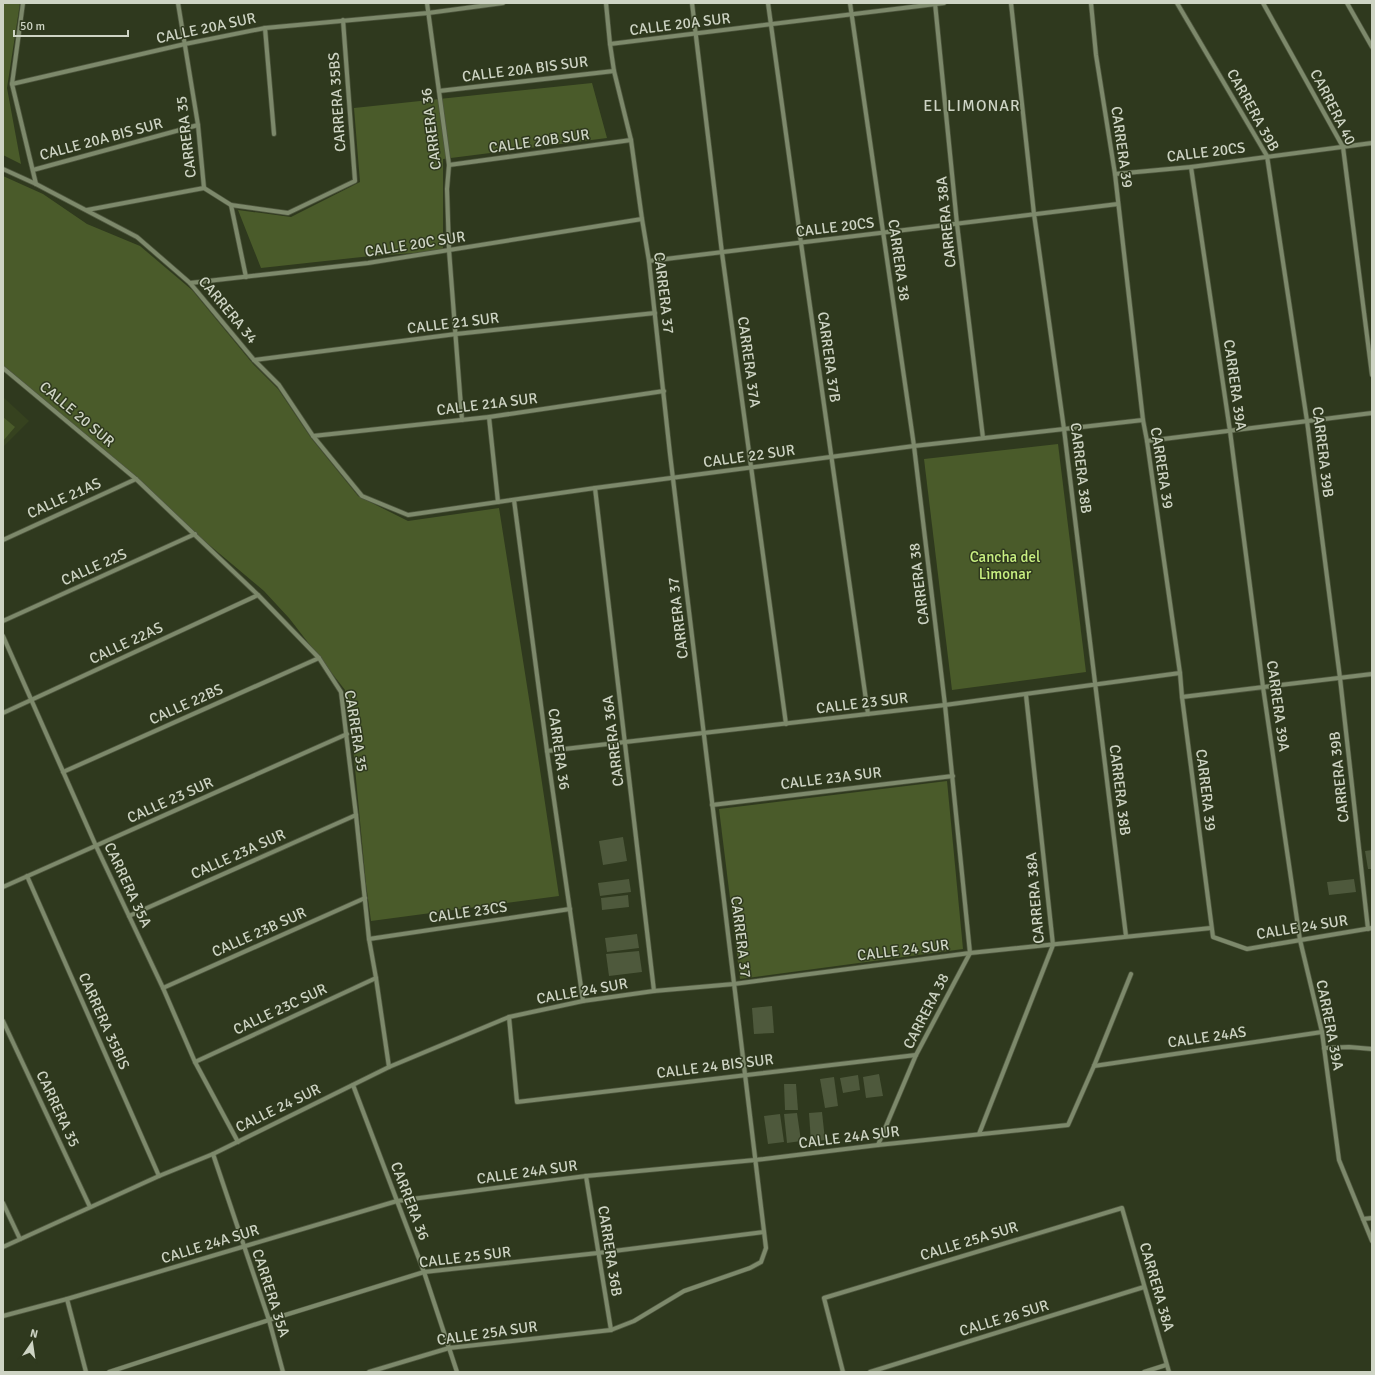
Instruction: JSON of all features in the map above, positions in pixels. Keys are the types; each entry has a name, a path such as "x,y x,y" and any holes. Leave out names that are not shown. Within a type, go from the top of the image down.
{"street":[{"path":"23,3 12,84 36,184"},
{"name":"CARRERA 35","path":"178,3 198,125 204,188 230,205"},
{"name":"CARRERA 36","path":"427,3 449,166 447,189 449,250 462,420"},
{"name":"CALLE 20A SUR","path":"12,84 185,44 265,28 428,13 503,3"},
{"name":"CARRERA 37","path":"606,3 614,71 631,140 649,261 673,479 764,1232"},
{"name":"CARRERA 37A","path":"692,3 722,253 786,724"},
{"name":"CARRERA 37B","path":"768,3 868,714"},
{"name":"CARRERA 38","path":"850,3 914,446 945,705 970,953 916,1055 878,1145"},
{"name":"CALLE 20A SUR","path":"610,44 944,3"},
{"name":"CARRERA 38B","path":"1011,3 1034,214 1064,429 1126,936"},
{"name":"CARRERA 39","path":"1091,3 1096,55 1115,174 1143,420 1180,673 1213,937"},
{"name":"CARRERA 39B","path":"1177,3 1267,156 1307,421 1370,928"},
{"name":"CARRERA 40","path":"1263,3 1343,147 1372,375"},
{"path":"1347,3 1372,47"},
{"name":"CARRERA 38A","path":"935,4 957,224 983,438"},
{"name":"CARRERA 35BS","path":"230,205 288,213 355,181 343,20"},
{"path":"265,28 274,134"},
{"name":"CALLE 20A BIS SUR","path":"439,91 614,71"},
{"name":"CALLE 20A BIS SUR","path":"33,170 198,125"},
{"name":"CALLE 20B SUR","path":"449,166 631,140"},
{"name":"CALLE 20CS","path":"1115,174 1191,167 1372,143"},
{"name":"CARRERA 39A","path":"1191,167 1230,431 1263,687 1300,940 1322,1032 1339,1160 1372,1241"},
{"name":"CARRERA 34","path":"3,168 137,237 190,283 254,360 279,386 313,436 362,496"},
{"path":"87,210 204,188"},
{"name":"CALLE 20CS","path":"649,261 1118,204"},
{"path":"230,205 246,278"},
{"name":"CALLE 20C SUR","path":"190,283 368,264 642,219"},
{"name":"CALLE 21 SUR","path":"254,360 456,334 655,312"},
{"name":"CALLE 20 SUR","path":"3,368 136,479"},
{"name":"CALLE 21A SUR","path":"313,436 489,417 664,391"},
{"path":"1147,441 1372,412"},
{"path":"489,417 498,502"},
{"name":"CALLE 22 SUR","path":"362,496 408,515 595,488 673,479 914,446 1143,420"},
{"name":"CARRERA 35","path":"136,479 258,595 319,658 341,692 347,734 369,939 376,978 388,1068"},
{"name":"CALLE 21AS","path":"3,540 136,479"},
{"name":"CARRERA 36A","path":"595,488 654,991"},
{"name":"CARRERA 36","path":"514,500 547,752 583,1001"},
{"name":"CALLE 22S","path":"3,621 195,534"},
{"name":"CALLE 22AS","path":"3,713 258,595"},
{"name":"CARRERA 35A","path":"3,636 96,846 164,988 195,1062 238,1142"},
{"name":"CALLE 22BS","path":"63,772 319,658"},
{"name":"CALLE 23 SUR","path":"547,752 1026,695 1180,673"},
{"path":"1182,697 1372,674"},
{"name":"CARRERA 38A","path":"979,1134 1053,945 1026,695"},
{"name":"CALLE 23 SUR","path":"3,887 347,734"},
{"name":"CALLE 23A SUR","path":"712,805 952,776"},
{"name":"CALLE 23A SUR","path":"129,916 356,815"},
{"name":"CARRERA 35BIS","path":"27,876 159,1176"},
{"name":"CALLE 23B SUR","path":"164,988 365,898"},
{"name":"CALLE 23CS","path":"369,939 570,909"},
{"name":"CALLE 24 SUR","path":"3,1247 159,1176 213,1154 388,1068 509,1017 583,1001 654,991 734,984 970,953 1211,928"},
{"name":"CALLE 24 SUR","path":"1213,937 1247,949 1370,928"},
{"path":"1094,1066 1131,974"},
{"name":"CALLE 23C SUR","path":"195,1062 376,978"},
{"name":"CALLE 24 BIS SUR","path":"509,1017 517,1102 916,1055"},
{"name":"CARRERA 35","path":"3,1021 90,1207"},
{"name":"CALLE 24AS","path":"1094,1066 1322,1032"},
{"path":"1324,1048 1349,1047 1372,1049"},
{"name":"CALLE 24A SUR","path":"3,1316 67,1299 397,1201 586,1176 755,1160 878,1145 1068,1125 1094,1066"},
{"name":"CARRERA 36","path":"353,1085 424,1272 457,1372"},
{"name":"CARRERA 35A","path":"213,1154 243,1247 269,1320 283,1372"},
{"name":"CARRERA 36B","path":"586,1176 611,1330"},
{"path":"3,1203 20,1240"},
{"name":"CARRERA 38A","path":"1122,1208 1169,1372"},
{"name":"CALLE 25A SUR","path":"843,1372 824,1298 1122,1208"},
{"path":"1363,1219 1372,1218"},
{"name":"CALLE 25 SUR","path":"109,1372 424,1272 598,1253 764,1232"},
{"name":"CALLE 25A SUR","path":"369,1372 449,1348 611,1330 634,1321 684,1291 750,1268 761,1262 766,1248 764,1232"},
{"name":"CALLE 26 SUR","path":"870,1372 1144,1287"},
{"path":"67,1299 86,1372"},
{"path":"1144,1372 1166,1365"}],"shaded area":[{"path":"3,397 29,421 3,447"}],"green space":[{"path":"3,3 20,3 7,88 21,164 3,155"},
{"path":"592,83 607,138 443,159 443,251 371,256 261,268 238,210 291,217 360,182 354,108"},
{"path":"3,176 43,194 87,224 140,246 192,290 253,364 278,389 311,438 358,496 408,521 499,508 559,896 371,921 351,726 345,690 289,618 264,591 201,538 139,480 3,366"},
{"path":"3,417 15,427 3,441"},
{"name":"Cancha del Limonar","path":"1058,444 1086,672 952,690 924,459"},
{"path":"947,781 963,949 740,979 719,809"}],"building":[{"path":"623,837 627,861 603,865 599,841"},
{"path":"1372,850 1372,869 1368,869 1365,851"},
{"path":"629,879 631,892 600,896 598,883"},
{"path":"1354,879 1356,892 1329,895 1327,882"},
{"path":"628,895 629,907 602,910 601,898"},
{"path":"637,934 639,948 607,952 605,938"},
{"path":"639,951 642,972 609,976 606,954"},
{"path":"772,1006 774,1033 754,1034 752,1008"},
{"path":"879,1074 883,1096 866,1098 863,1077"},
{"path":"858,1075 860,1090 843,1093 840,1078"},
{"path":"834,1077 838,1106 825,1108 820,1079"},
{"path":"784,1084 796,1084 798,1110 785,1110"},
{"path":"822,1112 825,1140 811,1142 809,1113"},
{"path":"797,1113 801,1141 787,1143 784,1114"},
{"path":"780,1114 784,1142 768,1144 764,1116"}],"district":[{"name":"EL LIMONAR","path":"972,106"}]}
